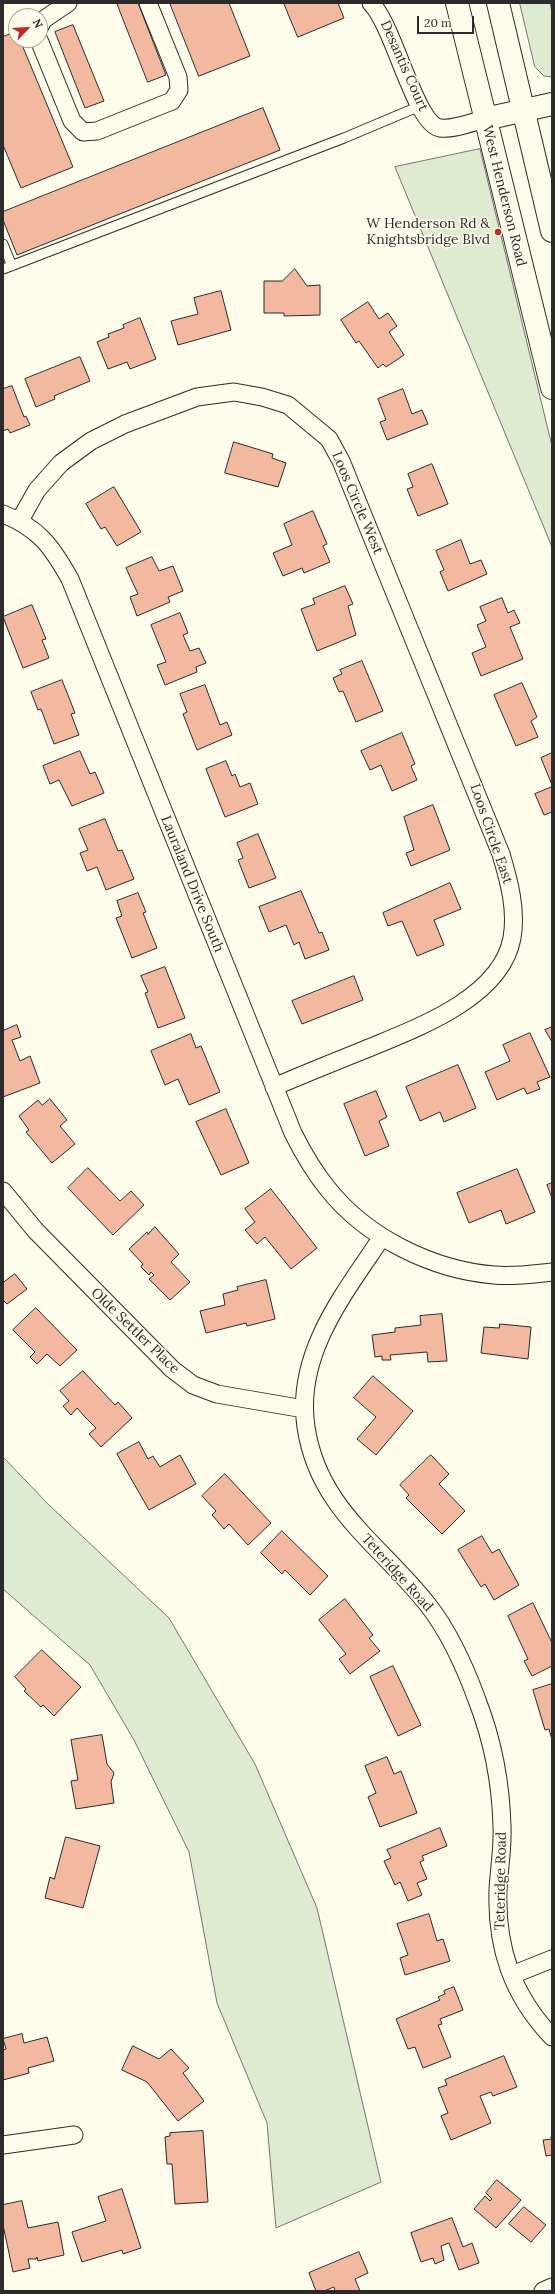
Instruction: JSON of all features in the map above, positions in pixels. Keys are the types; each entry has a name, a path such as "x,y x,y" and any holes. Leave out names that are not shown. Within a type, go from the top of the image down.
{"main road":[{"name":"West Henderson Road","path":"457,3 552,388"},
{"path":"498,3 552,232"},
{"path":"485,119 552,104"}],"street":[{"path":"48,17 68,3"},
{"path":"43,48 72,121 83,132 97,131 172,101 179,90 178,77 148,3"},
{"name":"Desantis Court","path":"371,3 384,20 420,106 429,122 440,128 451,128 485,119"},
{"name":"Loos Circle West","path":"20,520 37,490 61,463 91,441 125,424 197,397 234,392 262,397 288,405 328,439 341,461 406,620"},
{"name":"Lauraland Drive South","path":"3,514 20,520 38,533 54,551 70,579 293,1133 308,1162 324,1185 356,1217 382,1237 433,1262 463,1271 496,1275 552,1272"},
{"name":"Loos Circle East","path":"274,1086 412,1030 446,1014 473,996 490,979 504,959 512,938 514,912 509,880 501,854 406,620"},
{"name":"Olde Settler Place","path":"3,1191 35,1230 172,1370 193,1385 217,1394 304,1409"},
{"name":"Teteridge Road","path":"382,1237 328,1318 309,1366 304,1409 310,1449 330,1495 346,1518 389,1560 429,1606 458,1655 477,1700 494,1755 503,1828 498,1918 500,1941 512,1975 528,2008 552,2037"},
{"path":"512,1975 552,1959"},
{"path":"3,2145 74,2135"},
{"path":"544,2291 552,2287"}],"lane":[{"path":"3,244 7,268 336,141 420,106"}],"green space":[{"path":"520,3 550,3 552,12 552,77 544,76 535,67"},
{"path":"480,149 552,446 552,547 395,167"},
{"path":"3,1457 48,1504 169,1618 255,1764 317,1908 381,2182 276,2228 267,2123 217,2003 189,1852 134,1740 90,1665 3,1589"}],"building":[{"path":"117,3 138,3 166,75 148,82"},
{"path":"170,3 229,3 250,56 199,76"},
{"path":"284,3 338,3 344,18 298,37"},
{"path":"73,25 104,101 85,108 55,32"},
{"path":"8,35 8,48 23,48 73,167 21,188 3,145 3,37"},
{"path":"263,108 280,150 17,255 3,220 3,212"},
{"path":"295,269 307,286 320,285 320,315 284,316 284,313 264,313 264,281 282,281"},
{"path":"221,291 231,330 178,345 171,321 198,314 194,298"},
{"path":"368,302 379,319 388,313 397,326 389,332 404,355 386,367 383,364 378,368 359,341 356,343 341,320"},
{"path":"140,318 156,359 130,369 127,362 108,369 97,342 109,337 108,334 124,328 123,325"},
{"path":"80,357 90,381 54,396 55,399 36,407 25,379"},
{"path":"12,386 24,417 26,416 30,425 10,433 8,429 3,431 3,389"},
{"path":"403,389 412,414 422,410 428,424 387,440 380,422 386,420 378,399"},
{"path":"234,442 273,454 272,458 286,463 278,487 225,473"},
{"path":"432,464 448,504 418,516 407,489 413,487 408,474"},
{"path":"114,487 141,532 117,546 105,527 101,529 86,504"},
{"path":"313,511 327,544 323,546 330,562 304,573 302,568 283,576 273,553 292,545 284,524"},
{"path":"461,540 470,564 481,560 487,574 448,591 440,572 444,570 436,551"},
{"path":"152,557 159,571 173,566 183,591 168,597 170,602 137,616 130,597 138,594 126,568"},
{"path":"345,586 353,604 348,606 356,635 317,651 301,609 315,604 313,599"},
{"path":"502,598 508,613 514,610 520,623 510,627 523,659 481,676 472,653 486,647 477,625 486,621 480,607"},
{"path":"32,605 46,639 42,640 49,658 23,668 3,617"},
{"path":"180,613 188,633 183,635 190,651 199,648 206,663 196,667 197,672 165,685 157,665 166,662 151,625"},
{"path":"362,661 383,711 356,722 343,691 339,692 333,678 342,674 340,670"},
{"path":"62,680 75,713 71,714 79,735 54,744 41,709 38,710 31,692"},
{"path":"522,683 537,717 531,721 538,737 516,746 494,695"},
{"path":"205,685 220,725 227,722 232,735 197,750 183,714 187,712 180,694"},
{"path":"402,733 415,764 411,766 417,780 392,791 381,765 370,770 361,751"},
{"path":"80,751 90,774 95,772 104,793 72,806 59,780 50,784 43,766"},
{"path":"552,753 552,785 541,758"},
{"path":"226,761 232,776 235,774 240,787 250,783 258,804 225,817 206,769"},
{"path":"552,787 552,812 544,815 535,794"},
{"path":"433,805 450,850 411,866 406,853 414,850 404,817"},
{"path":"105,819 118,851 122,850 134,879 106,890 97,867 87,871 80,853 88,850 79,829"},
{"path":"258,834 276,878 249,888 238,860 243,858 237,843"},
{"path":"450,883 461,909 434,920 444,945 417,956 402,921 388,926 383,913"},
{"path":"301,891 319,933 322,932 329,950 305,959 299,942 294,945 286,925 269,932 259,907"},
{"path":"138,893 146,912 143,913 157,948 132,958 116,918 122,916 117,901"},
{"path":"165,967 185,1018 158,1028 145,993 148,992 141,976"},
{"path":"354,976 363,1000 302,1024 292,1001"},
{"path":"17,1025 21,1037 12,1040 20,1061 30,1056 40,1083 3,1097 3,1031"},
{"path":"552,1027 552,1042 545,1030"},
{"path":"530,1033 550,1077 537,1082 540,1089 527,1094 524,1088 497,1100 485,1072 510,1061 503,1045"},
{"path":"191,1034 196,1048 201,1046 220,1092 189,1105 178,1079 165,1085 151,1051"},
{"path":"458,1065 476,1108 444,1122 440,1112 420,1121 406,1087"},
{"path":"376,1091 387,1117 379,1121 389,1146 365,1156 344,1104"},
{"path":"50,1099 67,1120 60,1126 75,1144 52,1163 26,1132 29,1130 19,1116 38,1100 42,1105"},
{"path":"226,1109 249,1163 221,1175 196,1122"},
{"path":"88,1168 120,1201 131,1191 144,1205 113,1235 68,1188"},
{"path":"517,1169 535,1212 506,1224 501,1210 469,1223 457,1193"},
{"path":"552,1183 552,1198 547,1185"},
{"path":"271,1189 317,1248 291,1269 265,1237 257,1244 245,1230 255,1222 245,1209"},
{"path":"155,1227 179,1254 171,1262 190,1282 170,1300 149,1279 154,1275 151,1272 149,1275 141,1267 143,1264 129,1249 147,1232 148,1234"},
{"path":"15,1274 27,1289 7,1304 3,1300 3,1283"},
{"path":"266,1280 275,1319 247,1326 246,1323 206,1333 200,1311 225,1305 223,1294 238,1290 237,1287"},
{"path":"36,1308 77,1350 60,1366 47,1354 37,1364 30,1357 35,1352 13,1330"},
{"path":"442,1314 447,1361 428,1362 427,1352 390,1355 391,1360 382,1360 382,1356 375,1357 372,1335 395,1332 395,1328 421,1325 420,1316"},
{"path":"500,1324 531,1327 528,1359 481,1353 484,1327 499,1328"},
{"path":"83,1371 115,1405 118,1402 132,1418 101,1447 89,1434 96,1428 77,1408 71,1415 63,1406 69,1401 60,1391"},
{"path":"373,1376 413,1411 376,1455 357,1439 376,1417 354,1398"},
{"path":"139,1442 148,1459 153,1456 160,1467 180,1455 196,1484 149,1510 117,1454"},
{"path":"431,1455 449,1474 439,1484 465,1511 442,1534 406,1498 409,1495 400,1485"},
{"path":"225,1474 271,1523 248,1545 229,1524 224,1529 212,1515 216,1511 202,1496"},
{"path":"282,1531 328,1576 310,1595 285,1570 282,1574 261,1553"},
{"path":"482,1536 492,1553 499,1549 519,1585 494,1600 485,1584 481,1587 458,1550"},
{"path":"345,1599 373,1635 369,1638 380,1651 350,1674 339,1659 346,1654 319,1620"},
{"path":"533,1603 552,1643 552,1666 532,1676 524,1661 528,1659 508,1616"},
{"path":"42,1650 81,1687 54,1716 43,1705 41,1707 24,1691 26,1689 15,1677"},
{"path":"393,1666 421,1725 398,1736 370,1677"},
{"path":"552,1684 552,1740 549,1729 545,1730 533,1690"},
{"path":"102,1735 107,1764 114,1773 111,1782 114,1803 76,1809 71,1781 78,1780 71,1740"},
{"path":"387,1757 394,1774 401,1771 417,1813 380,1827 368,1797 376,1793 365,1766"},
{"path":"440,1828 447,1846 422,1856 424,1860 420,1862 427,1879 417,1883 422,1895 408,1901 400,1882 395,1885 384,1861 391,1858 387,1850"},
{"path":"66,1837 100,1846 83,1908 45,1898 50,1877 54,1879"},
{"path":"429,1914 437,1941 443,1939 450,1961 405,1975 400,1958 408,1955 397,1924"},
{"path":"454,1987 463,2010 440,2019 442,2024 438,2025 451,2057 423,2068 415,2047 408,2049 396,2019 440,2000 438,1997 445,1994 444,1991"},
{"path":"22,2034 24,2043 47,2037 54,2061 28,2068 29,2073 3,2080 3,2050 6,2049 3,2039"},
{"path":"133,2046 159,2059 171,2049 189,2068 183,2073 204,2101 178,2121 147,2082 122,2070"},
{"path":"504,2056 517,2087 493,2096 491,2092 480,2096 491,2123 451,2140 441,2116 448,2113 438,2088 447,2085 445,2080"},
{"path":"203,2131 208,2202 175,2204 172,2164 167,2164 165,2137 170,2136 170,2133"},
{"path":"552,2139 552,2155 546,2156 543,2140"},
{"path":"497,2180 521,2200 496,2228 474,2209 485,2196 490,2201 492,2199 486,2193"},
{"path":"122,2189 141,2248 123,2254 122,2250 82,2262 72,2232 106,2221 98,2197"},
{"path":"22,2201 28,2228 58,2222 64,2255 38,2261 37,2257 36,2259 28,2259 30,2268 13,2272 3,2225 3,2205"},
{"path":"524,2207 546,2225 531,2242 509,2224"},
{"path":"452,2218 463,2247 472,2243 479,2263 459,2270 449,2243 441,2246 444,2260 435,2264 433,2258 421,2262 411,2233"},
{"path":"359,2252 368,2273 355,2279 360,2291 335,2291 334,2287 324,2291 316,2291 309,2273"}],"place":[{"name":"W Henderson Rd & Knightsbridge Blvd","path":"498,232"}]}
